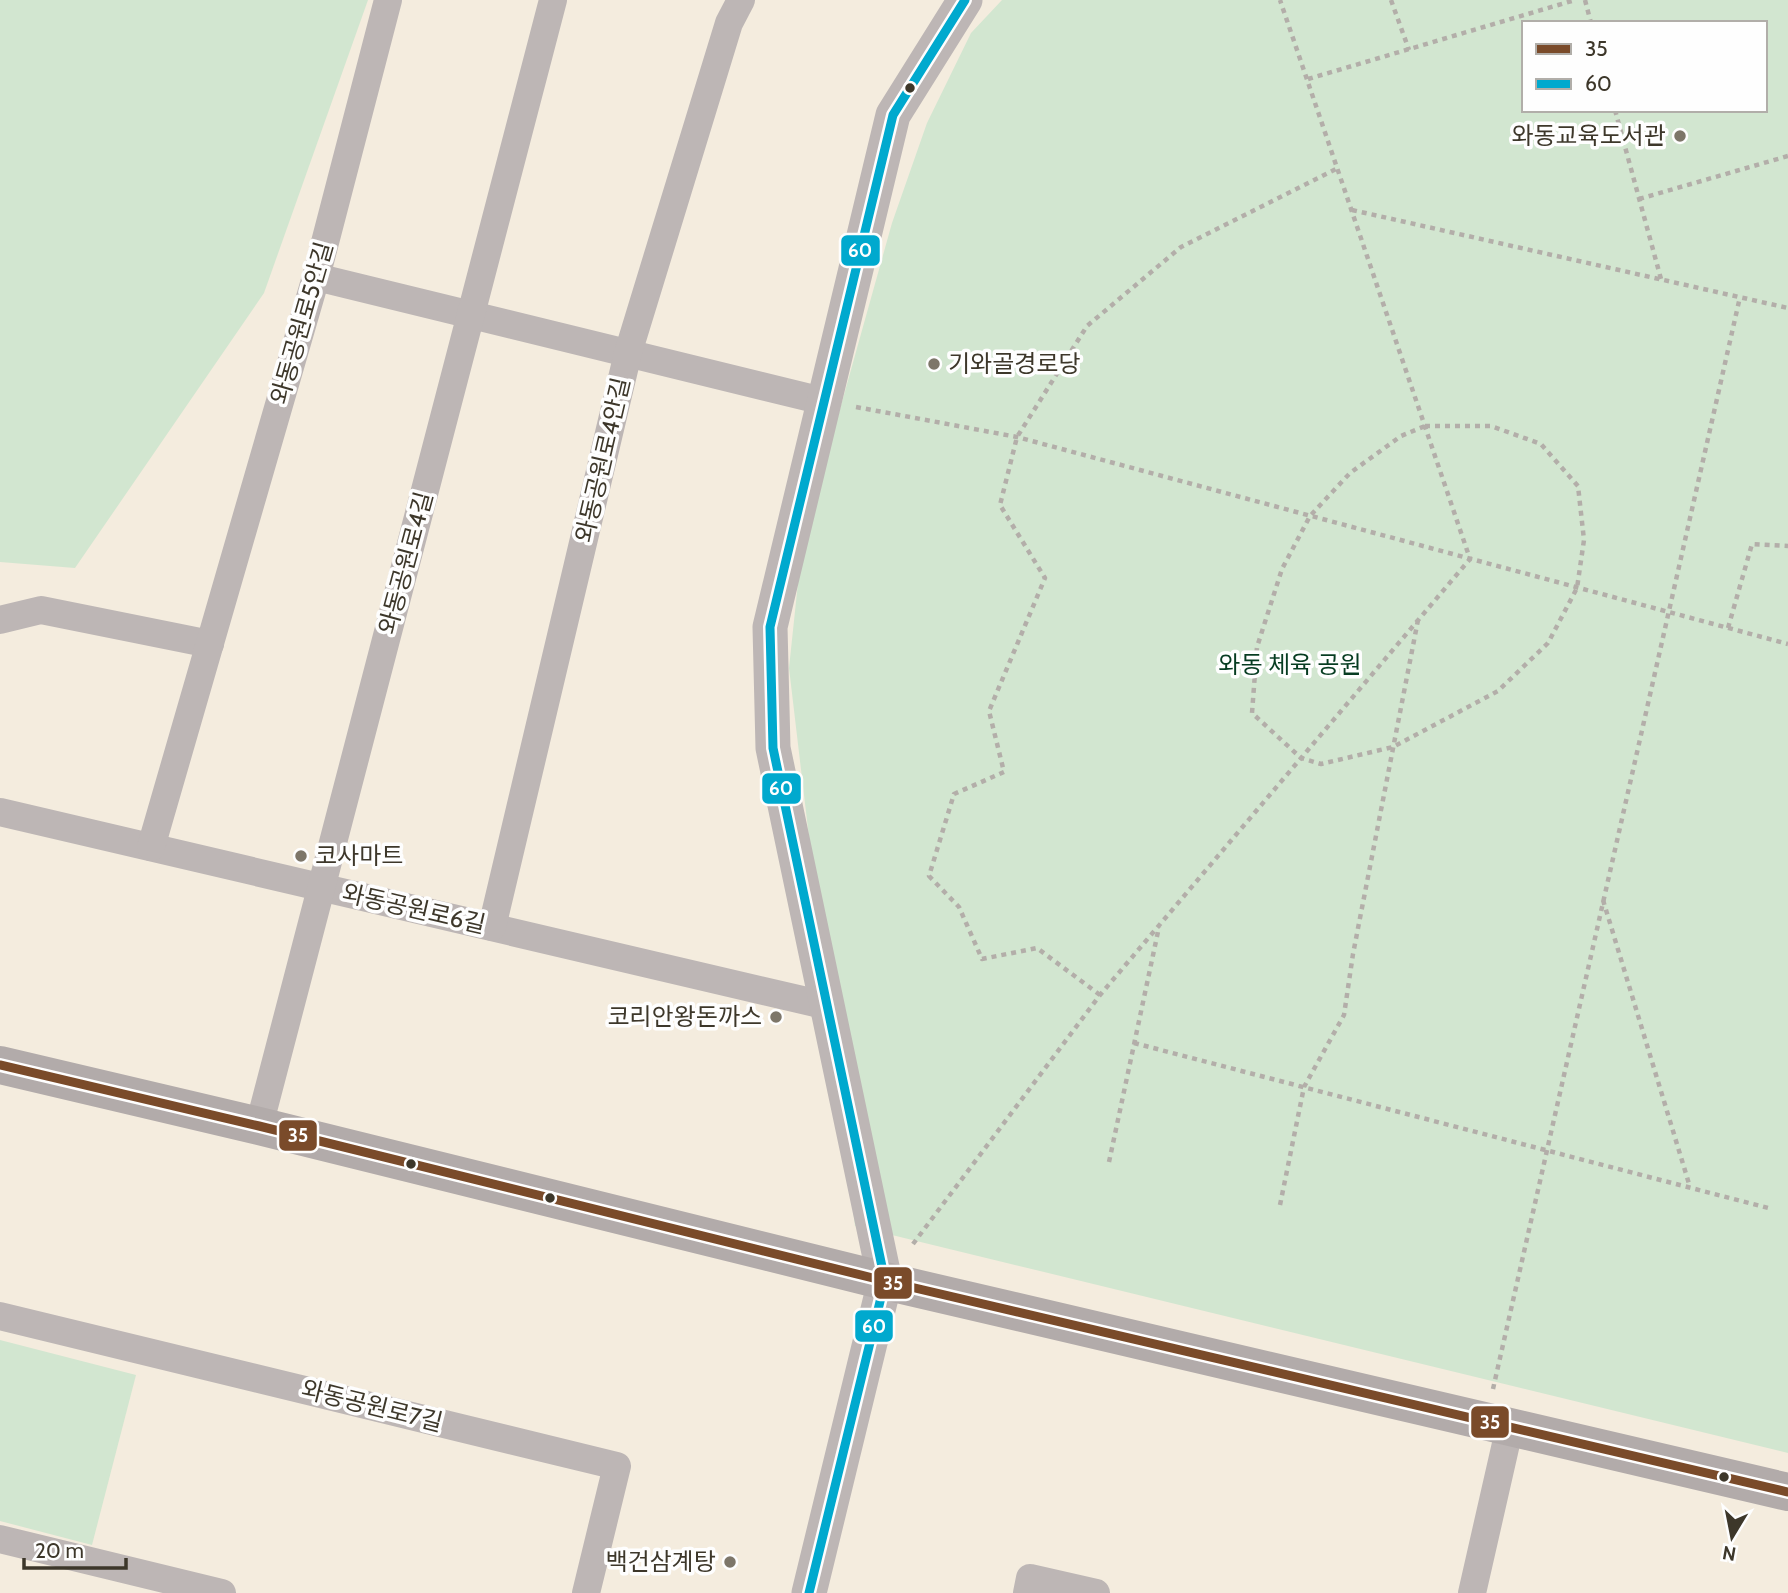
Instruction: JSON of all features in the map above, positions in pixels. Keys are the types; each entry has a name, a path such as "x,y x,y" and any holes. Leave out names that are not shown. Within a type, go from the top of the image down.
{"main road":[{"path":"0,1065 259,1126 885,1282 1788,1492"}],"street":[{"name":"와동공원로5안길","path":"150,847 316,277 388,0"},
{"name":"와동공원로4길","path":"259,1126 552,0"},
{"name":"와동공원로4안길","path":"492,928 628,353 729,23 741,0"},
{"path":"809,1593 885,1282 773,748 770,627 893,115 965,0"},
{"path":"316,277 824,401"},
{"path":"2,619 41,610 210,644"},
{"name":"와동공원로6길","path":"0,812 828,1006"},
{"name":"와동공원로7길","path":"0,1316 617,1466 586,1593"},
{"path":"1472,1593 1498,1423"},
{"path":"0,1539 222,1593"},
{"path":"1027,1593 1030,1578 1096,1593"}],"path":[{"path":"1280,0 1470,559"},
{"path":"1391,0 1409,50"},
{"path":"1308,79 1574,0"},
{"path":"1585,0 1590,21"},
{"path":"1616,112 1661,279"},
{"path":"1639,199 1788,156"},
{"path":"1100,995 1037,948 982,959 959,907 929,876 954,794 1004,772 989,712 1045,578 1000,505 1017,437 1087,326 1181,247 1338,168"},
{"path":"1352,210 1788,308"},
{"path":"1498,1423 1546,1150 1740,297"},
{"path":"824,401 1017,437 1788,644"},
{"path":"1425,426 1491,426 1541,444 1578,486 1584,540 1577,588 1548,643 1498,691 1393,747 1321,764 1301,758 1252,713 1257,647 1282,569 1310,516 1350,473 1401,436 1425,426"},
{"path":"1728,628 1752,544 1788,546"},
{"path":"885,1282 1100,995 1470,559"},
{"path":"1280,1205 1304,1087 1344,1014 1353,954 1418,619"},
{"path":"1603,900 1690,1188"},
{"path":"1109,1162 1159,925"},
{"path":"1134,1043 1772,1209"}],"green space":[{"path":"0,0 368,0 264,293 75,568 0,562"},
{"name":"와동 체육 공원","path":"1002,0 1788,0 1788,1453 855,1226 789,668 802,545 892,223 927,123 971,33"},
{"path":"0,1340 136,1375 92,1545 0,1521"}],"transit line":[{"name":"60","path":"809,1593 885,1281 773,748 770,627 893,115 965,0"},
{"name":"35","path":"0,1065 259,1126 885,1281 1788,1492"}],"place":[{"name":"와동교육도서관","path":"1680,136"},
{"name":"기와골경로당","path":"934,364"},
{"name":"코사마트","path":"301,856"},
{"name":"코리안왕돈까스","path":"776,1017"},
{"name":"백건삼계탕","path":"730,1562"}]}
